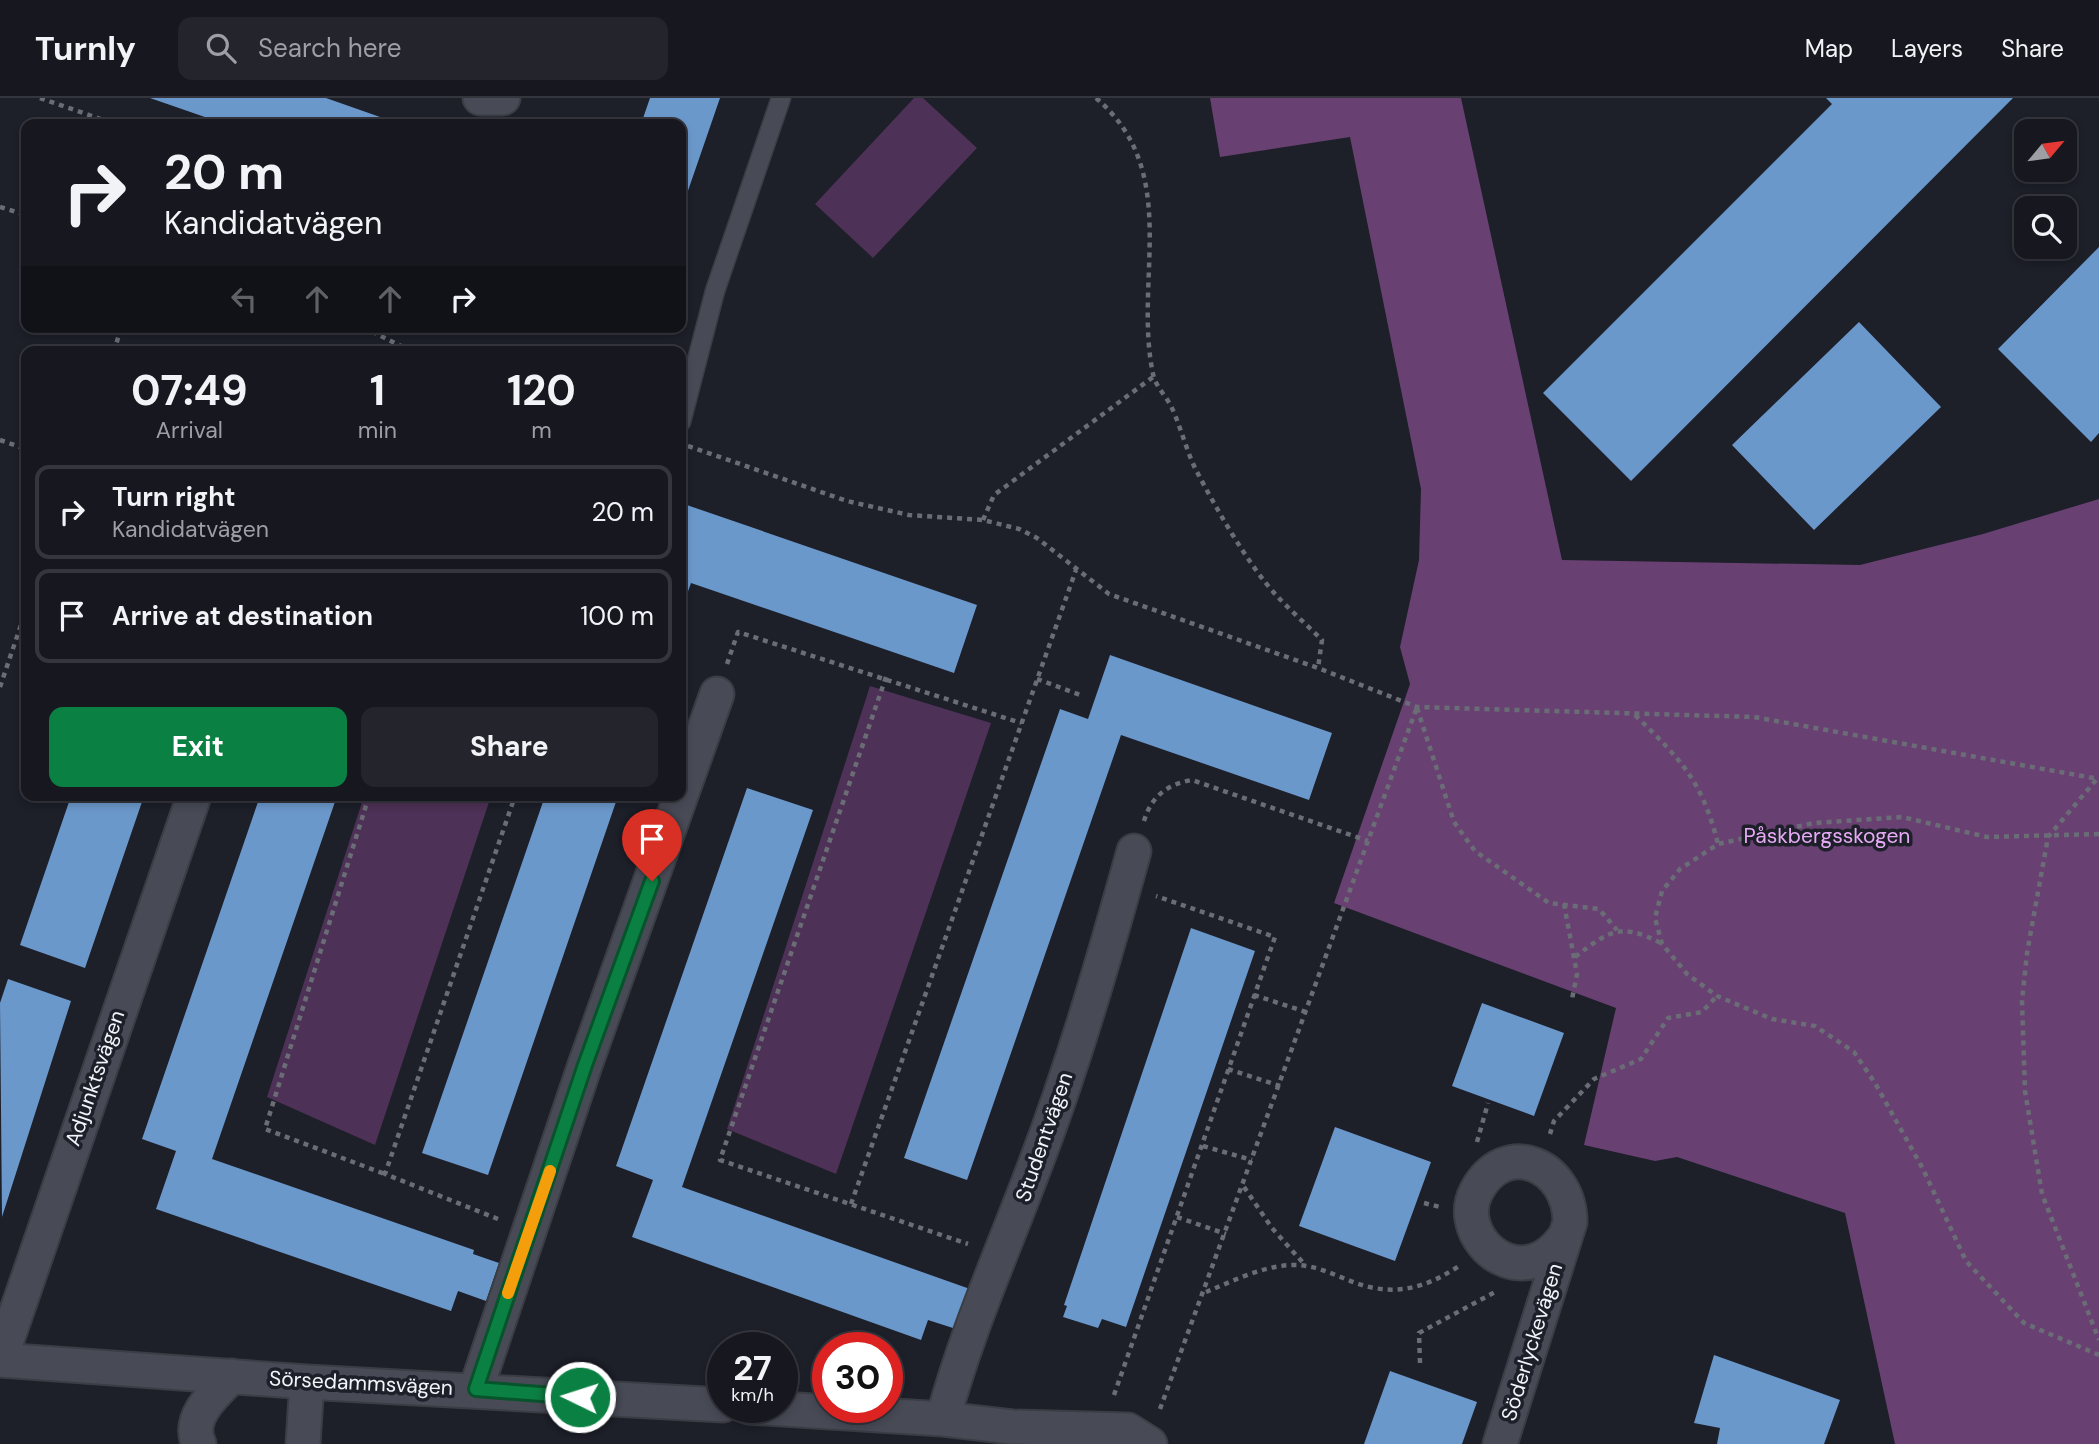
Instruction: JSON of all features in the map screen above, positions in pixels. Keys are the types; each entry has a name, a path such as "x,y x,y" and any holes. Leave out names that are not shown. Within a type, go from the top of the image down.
{"street":[{"path":"480,98 503,98"},
{"path":"686,782 717,694"},
{"name":"Adjunktsvägen","path":"0,1360 192,801"},
{"path":"476,1389 528,1231 679,801"},
{"name":"Studentvägen","path":"943,1419 956,1370 1039,1157 1135,851"},
{"path":"1486,1248 1473,1226 1471,1210 1476,1192 1499,1166 1521,1162 1541,1166"},
{"name":"Söderlyckevägen","path":"1500,1444 1570,1222 1565,1192 1557,1179 1541,1166"},
{"name":"Söderlyckevägen","path":"1486,1248 1505,1259 1533,1261 1545,1255 1563,1239"},
{"name":"Sörsedammsvägen","path":"0,1360 307,1382 476,1389 707,1404"},
{"path":"199,1444 195,1437 199,1416 208,1401 232,1376"},
{"path":"303,1444 307,1382"},
{"path":"798,1410 943,1419 988,1434 1128,1430 1149,1442"}],"lane":[{"path":"686,403 715,291 781,98"}],"path":[{"path":"40,98 101,119"},
{"path":"1096,98 1127,134 1147,183 1152,227 1147,334 1153,377 1171,406 1196,469 1228,524 1275,594 1322,640 1318,668"},
{"path":"0,207 21,213"},
{"path":"375,333 401,346"},
{"path":"983,520 994,495 1153,377"},
{"path":"0,440 21,447"},
{"path":"686,446 847,501 909,515 983,520 1019,528 1037,537 1109,594 1318,668 1417,707 1754,718 2097,780"},
{"path":"850,1204 1076,570"},
{"path":"0,687 21,625"},
{"path":"717,694 738,632 886,677 1021,723"},
{"path":"886,677 720,1160 1001,1255"},
{"path":"1037,679 1083,696"},
{"path":"1149,1442 1417,707"},
{"path":"1417,707 1454,822 1475,851 1549,903 1599,909 1617,930"},
{"path":"1634,714 1682,761 1708,806 1718,844"},
{"path":"1135,851 1147,810 1155,798 1175,783 1192,780 1368,841"},
{"path":"2097,780 2048,837 2027,953 2022,1001 2025,1091 2042,1194 2099,1340"},
{"path":"367,801 265,1129 528,1231"},
{"path":"385,1174 513,801"},
{"path":"1661,944 1655,918 1662,891 1680,869 1718,844 1814,823 1902,817 1987,837 2099,834"},
{"path":"1102,1429 1275,937 1125,885"},
{"path":"1564,904 1575,957 1576,987 1572,999"},
{"path":"1575,957 1600,938 1617,930 1640,932 1661,944 1688,974 1717,996 1772,1019 1815,1026 1854,1052 1875,1083 1923,1170 1966,1261 2024,1323 2099,1355"},
{"path":"1254,995 1306,1012"},
{"path":"1541,1166 1554,1121 1594,1079 1641,1059 1668,1018 1702,1012 1717,996"},
{"path":"1228,1069 1280,1086"},
{"path":"1203,1146 1253,1160"},
{"path":"1243,1186 1272,1228 1306,1266"},
{"path":"1177,1217 1226,1234"},
{"path":"1205,1292 1258,1271 1292,1265 1306,1266 1374,1288 1411,1289 1433,1283 1486,1248"},
{"path":"1420,1363 1419,1333 1511,1284 1522,1262"}],"shaded area":[{"path":"914,98 923,98 977,148 873,258 815,204"},
{"path":"870,686 991,723 836,1174 727,1129"},
{"path":"362,801 489,801 375,1145 267,1097"}],"green space":[{"name":"Påskbergsskogen","path":"1210,98 1461,98 1562,560 1860,565 1983,534 2099,499 2099,1444 1895,1444 1845,1213 1677,1157 1655,1161 1584,1145 1616,1008 1334,903 1410,684 1400,647 1419,560 1421,489 1350,137 1220,157"}],"building":[{"path":"150,98 326,98 386,119 211,119"},
{"path":"650,98 720,98 686,197 686,119 643,119"},
{"path":"1826,98 2013,98 1631,481 1543,393 1832,104"},
{"path":"2099,247 2099,433 2091,442 1998,349"},
{"path":"1859,322 1941,407 1814,530 1732,445"},
{"path":"686,505 977,605 954,673 691,583 686,597"},
{"path":"1110,655 1332,733 1309,800 1121,735 967,1180 904,1158 1060,709 1088,719"},
{"path":"747,788 813,810 682,1187 970,1289 956,1329 928,1320 921,1340 632,1237 653,1180 616,1166"},
{"path":"69,801 142,801 85,968 20,945"},
{"path":"258,801 335,801 212,1159 474,1250 473,1254 499,1263 486,1301 458,1291 451,1311 156,1209 176,1151 142,1139"},
{"path":"543,801 616,801 488,1175 422,1153"},
{"path":"1191,928 1255,951 1126,1327 1102,1319 1098,1328 1063,1317 1067,1306 1064,1305"},
{"path":"8,979 71,1001 2,1217 0,1003"},
{"path":"1482,1003 1564,1033 1534,1116 1452,1086"},
{"path":"1335,1127 1431,1162 1395,1261 1299,1226"},
{"path":"1714,1355 1840,1400 1824,1444 1717,1444 1720,1428 1694,1423"},
{"path":"1390,1371 1477,1402 1462,1444 1364,1444"}],"slow traffic":[{"path":"508,1293 550,1171"}],"route":[{"path":"580,1397 476,1389 585,1065 652,881"}]}
